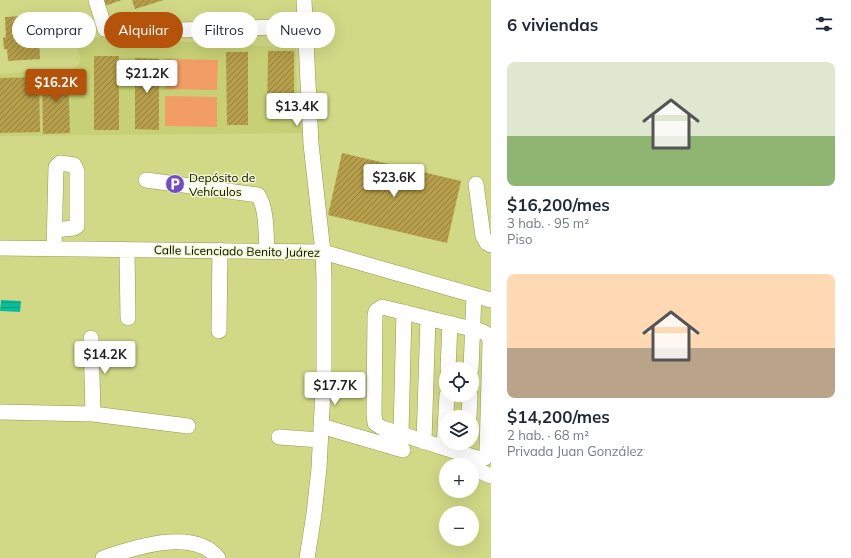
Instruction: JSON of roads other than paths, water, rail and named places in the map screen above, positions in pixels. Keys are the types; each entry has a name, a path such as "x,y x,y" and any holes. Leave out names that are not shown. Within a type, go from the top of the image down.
{"street":[{"path":"96,0 105,29 119,32 266,27"},
{"path":"304,0 305,12"},
{"path":"307,48 311,144 323,252 324,280 324,362 318,475 307,558"},
{"path":"146,180 258,196 262,201 266,228 267,251"},
{"path":"476,184 483,236 487,243 491,245"},
{"path":"54,230 54,249"},
{"name":"Calle Licenciado Benito Juárez","path":"0,248 323,252 491,300"},
{"path":"127,250 128,318"},
{"path":"219,331 220,250"},
{"path":"471,362 474,295"},
{"path":"439,446 378,426 374,419 375,315 376,311 382,307 472,328 486,333 490,339 487,452 485,458 482,459 450,450"},
{"path":"401,434 404,312"},
{"path":"424,442 428,318"},
{"path":"448,362 450,323"},
{"path":"91,338 93,414"},
{"path":"0,412 93,414 188,426"},
{"path":"279,437 320,433 403,450"},
{"path":"469,456 491,476"},
{"path":"103,558 162,542 182,541 206,548 218,558"}],"water":[{"path":"1,300 21,301 20,312 0,311"}],"place":[{"name":"Depósito de Vehículos","path":"175,184"}]}
